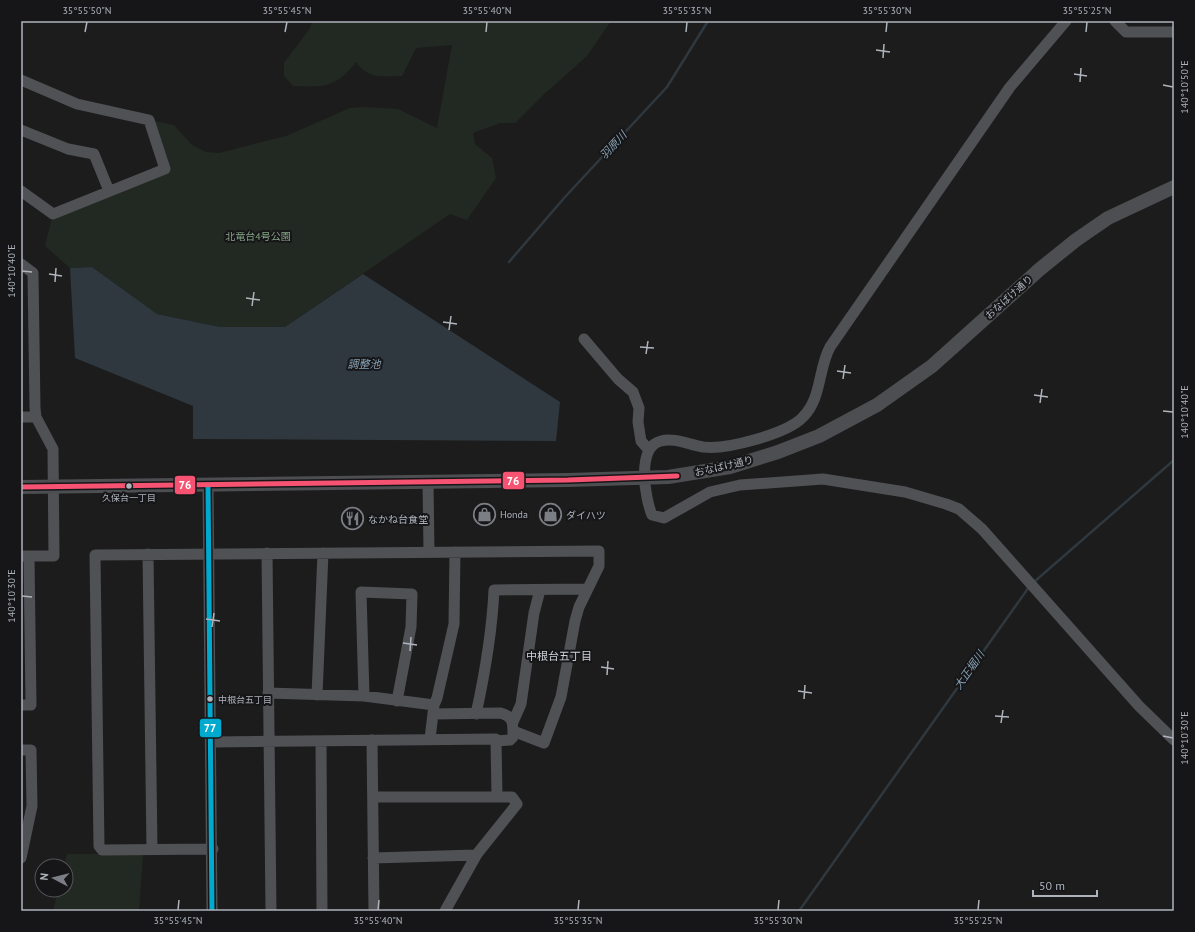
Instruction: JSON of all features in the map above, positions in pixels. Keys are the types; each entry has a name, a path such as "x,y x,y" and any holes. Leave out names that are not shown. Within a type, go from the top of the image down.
{"main road":[{"name":"おなばけ通り","path":"21,487 645,478 680,476 730,467 797,445 836,428 877,405 932,366 1040,269 1087,232 1127,207 1174,186"}],"street":[{"path":"1066,21 1010,87 830,347 824,360 815,398 803,417 780,430 742,443 721,448 703,447 667,440 656,442 649,450 645,462 647,504 652,515 664,518 710,492 740,485 784,480 834,479 905,492 946,504 970,517 1139,706 1174,740"},
{"path":"1115,21 1126,32 1174,32"},
{"path":"21,80 77,104 149,120 165,169 53,214 21,191"},
{"path":"21,130 68,149 94,154 109,191"},
{"path":"21,264 33,273 36,416 53,449 54,556 25,556 31,704 21,704"},
{"path":"584,339 618,379 633,392 639,408 638,422 641,441 649,450"},
{"path":"21,417 36,416"},
{"path":"428,482 429,552"},
{"path":"208,485 212,742 212,911"},
{"path":"213,849 102,850 99,846 95,555 599,551 599,566 587,589 580,607 571,637 561,697 544,743 513,726 507,715 433,710 397,701 364,696 268,693"},
{"path":"430,739 433,710 454,624 455,552"},
{"path":"267,553 271,911"},
{"path":"317,695 323,553"},
{"path":"148,554 152,849"},
{"path":"476,714 486,666 493,615 494,590 587,589"},
{"path":"212,742 430,739 510,740 513,736 513,726 521,704 534,613 540,590"},
{"path":"364,696 361,592 412,594 411,627 397,701"},
{"path":"372,740 374,911"},
{"path":"321,741 322,911"},
{"path":"496,741 497,797"},
{"path":"21,750 31,750 32,806 21,858"},
{"path":"373,797 512,797 517,804 476,856 445,911"},
{"path":"373,858 476,856"}],"green space":[{"name":"北竜台4号公園","path":"312,21 611,21 587,56 542,96 515,123 500,123 473,133 475,144 492,158 496,178 467,220 450,214 285,327 220,327 157,314 92,267 70,268 45,246 53,214 165,169 149,120 174,125 192,145 206,152 219,153 286,136 350,108 363,107 398,109 437,128 452,45 416,48 402,76 376,76 366,72 356,62 342,77 329,84 321,86 293,86 284,76 284,63 310,28"},
{"path":"67,854 143,854 139,911 53,911 56,898 74,898 74,858 66,858"}],"water":[{"name":"調整池","path":"92,267 157,314 220,327 285,327 363,274 560,402 556,441 193,439 193,406 75,358 70,268"}],"waterway":[{"name":"羽原川","path":"509,262 565,197 667,87 708,21"},
{"name":"大正堀川","path":"1034,582 1174,460"},
{"name":"大正堀川","path":"799,911 1029,587"}],"transit line":[{"name":"76","path":"21,487 568,480 677,476"},
{"name":"77","path":"208,485 212,911"}],"place":[{"name":"久保台一丁目","path":"129,486"},
{"name":"Honda","path":"485,514"},
{"name":"ダイハツ","path":"550,515"},
{"name":"なかね台食堂","path":"352,519"},
{"name":"中根台五丁目","path":"210,699"}],"district":[{"name":"中根台五丁目","path":"559,656"}]}
